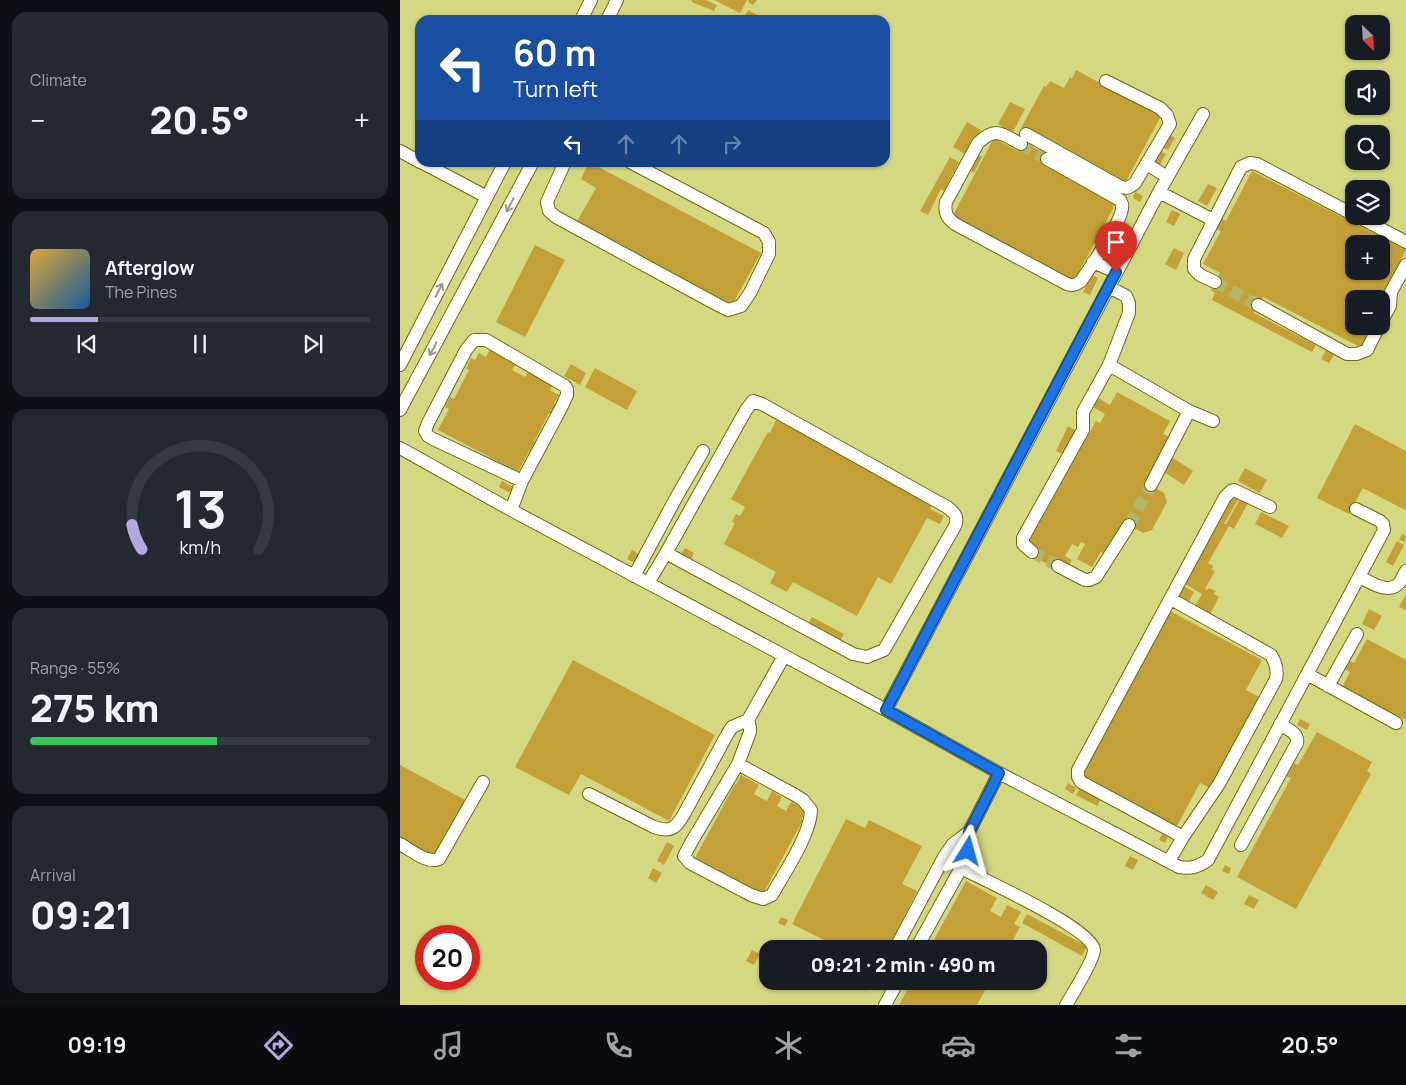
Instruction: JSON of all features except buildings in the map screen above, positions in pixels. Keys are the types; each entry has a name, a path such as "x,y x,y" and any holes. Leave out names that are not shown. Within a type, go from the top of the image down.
{"street":[{"path":"584,15 591,0"},
{"path":"610,15 618,0"},
{"path":"1106,82 1160,108 1167,115 1170,124 1191,135"},
{"path":"886,710 1116,272 1203,114"},
{"path":"1047,159 1120,200 1122,204 1122,209 1114,226 1077,285 1067,284 949,220 945,209 946,202 978,143 992,132 1023,139 1126,189 1135,183 1170,124"},
{"path":"400,151 415,159"},
{"path":"1214,282 1200,275 1194,269 1194,259 1241,167 1250,163 1257,164 1345,210"},
{"path":"1147,164 1167,177"},
{"path":"429,167 486,198"},
{"path":"400,365 502,167"},
{"path":"400,410 530,167"},
{"path":"563,167 547,202 549,211 556,217 728,310 740,306 750,293 769,254 770,242 764,233 639,167"},
{"path":"1159,192 1213,220"},
{"path":"1374,225 1406,242"},
{"path":"1114,226 1136,236"},
{"path":"1093,262 1116,272"},
{"path":"1390,306 1391,292 1406,265"},
{"path":"1032,552 1023,544 1023,538 1082,430 1083,412 1109,365 1129,313 1129,303 1126,296 1109,287"},
{"path":"1258,305 1347,354 1357,354 1367,350 1374,335"},
{"path":"511,510 522,481 561,408 567,395 567,389 565,386 486,340 474,340 466,350 425,430 431,438 522,481"},
{"path":"1109,365 1189,411 1214,422"},
{"path":"648,583 746,410 753,401 762,404 947,507 954,512 957,518 955,526 884,650 867,657 853,654 666,553"},
{"path":"1151,485 1189,411"},
{"path":"400,448 511,510 886,710 999,773 1179,867 1192,868 1199,867 1208,860 1384,530 1380,521 1356,509"},
{"path":"634,576 703,451"},
{"path":"1183,837 1081,782 1078,777 1078,770 1225,497 1234,490 1270,507"},
{"path":"1058,566 1085,580 1096,577 1128,525"},
{"path":"1359,576 1388,589 1399,583 1406,571"},
{"path":"1168,861 1219,784 1276,680 1277,673 1271,655 1171,599"},
{"path":"1328,686 1356,634"},
{"path":"589,794 654,827 663,830 672,829 678,824 684,814 728,732 732,727 748,720 784,656"},
{"path":"1307,674 1396,723"},
{"path":"738,764 804,800 811,810 811,820 802,841 772,895 763,898 751,895 690,863 684,856 738,764 750,732 748,720"},
{"path":"1241,845 1298,740 1296,735 1280,724"},
{"path":"921,940 961,868 968,851 969,832 999,773"},
{"path":"400,844 429,860 439,859 483,782"},
{"path":"900,940 944,857 953,844 969,832"},
{"path":"961,868 1062,920 1091,942 1094,952 1091,960 1066,1005"},
{"path":"885,1005 893,990"}],"tunnel":[{"path":"1021,144 1047,159"},
{"path":"1215,282 1258,305"},
{"path":"1129,525 1151,485"},
{"path":"1032,552 1058,566"}],"route":[{"path":"968,851 969,832 999,773 886,710 1116,272"}]}
